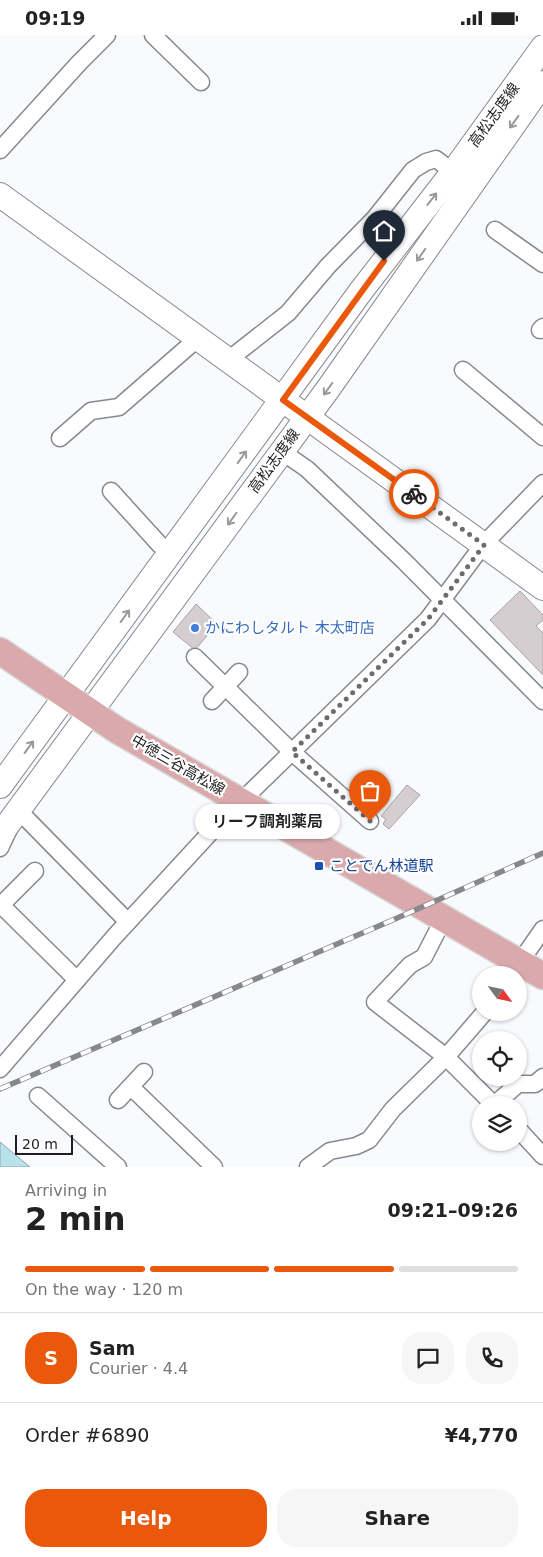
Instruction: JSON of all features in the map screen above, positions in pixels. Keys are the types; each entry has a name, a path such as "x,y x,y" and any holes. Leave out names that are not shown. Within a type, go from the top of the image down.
{"main road":[{"name":"高松志度線","path":"0,786 361,291 453,171 543,47"},
{"name":"高松志度線","path":"0,835 307,417 543,83"},
{"path":"0,195 543,588"},
{"name":"中徳三谷高松線","path":"0,651 91,713 444,918 512,966"},
{"name":"中徳三谷高松線","path":"528,972 543,976"}],"street":[{"path":"0,150 79,63 108,35"},
{"path":"153,35 201,82"},
{"path":"227,361 288,313 328,266 375,218 413,170 426,162 436,159 453,171"},
{"path":"495,230 543,264"},
{"path":"60,438 91,411 119,407 197,339"},
{"path":"463,370 543,437"},
{"path":"281,451 307,469 444,600 543,701"},
{"path":"0,1069 128,922 242,802 428,619 484,545 543,483"},
{"path":"111,491 154,540 171,553"},
{"path":"195,657 292,752 370,821"},
{"path":"212,701 239,672"},
{"path":"0,848 18,810 128,922"},
{"path":"35,871 0,905 77,980"},
{"path":"444,918 424,957 410,965 375,1002 446,1057 485,1096"},
{"path":"516,966 543,929"},
{"path":"308,1167 330,1151 356,1146 369,1140 393,1109 446,1057 477,1021"},
{"path":"118,1100 144,1072"},
{"path":"504,1096 518,1084 536,1083 543,1077"},
{"path":"131,1087 214,1167"},
{"path":"38,1096 118,1167"},
{"path":"527,1139 543,1156"}],"water":[{"path":"0,1142 30,1167 0,1167"}],"building":[{"path":"520,591 543,615 543,620 536,626 543,633 543,675 490,620"},
{"name":"かにわしタルト 木太町店","path":"196,604 217,624 195,650 173,632"},
{"path":"407,785 420,795 389,829 383,824 386,819 381,816"}],"railway":[{"path":"0,1089 395,919 543,853"}],"way so far":[{"path":"370,821 292,752 428,619 484,545 414,494"}],"place":[{"name":"かにわしタルト 木太町店","path":"195,628"},
{"name":"リーフ調剤薬局","path":"370,821"},
{"name":"ことでん林道駅","path":"319,866"}],"route":[{"path":"384,261 283,400 414,494"}]}
